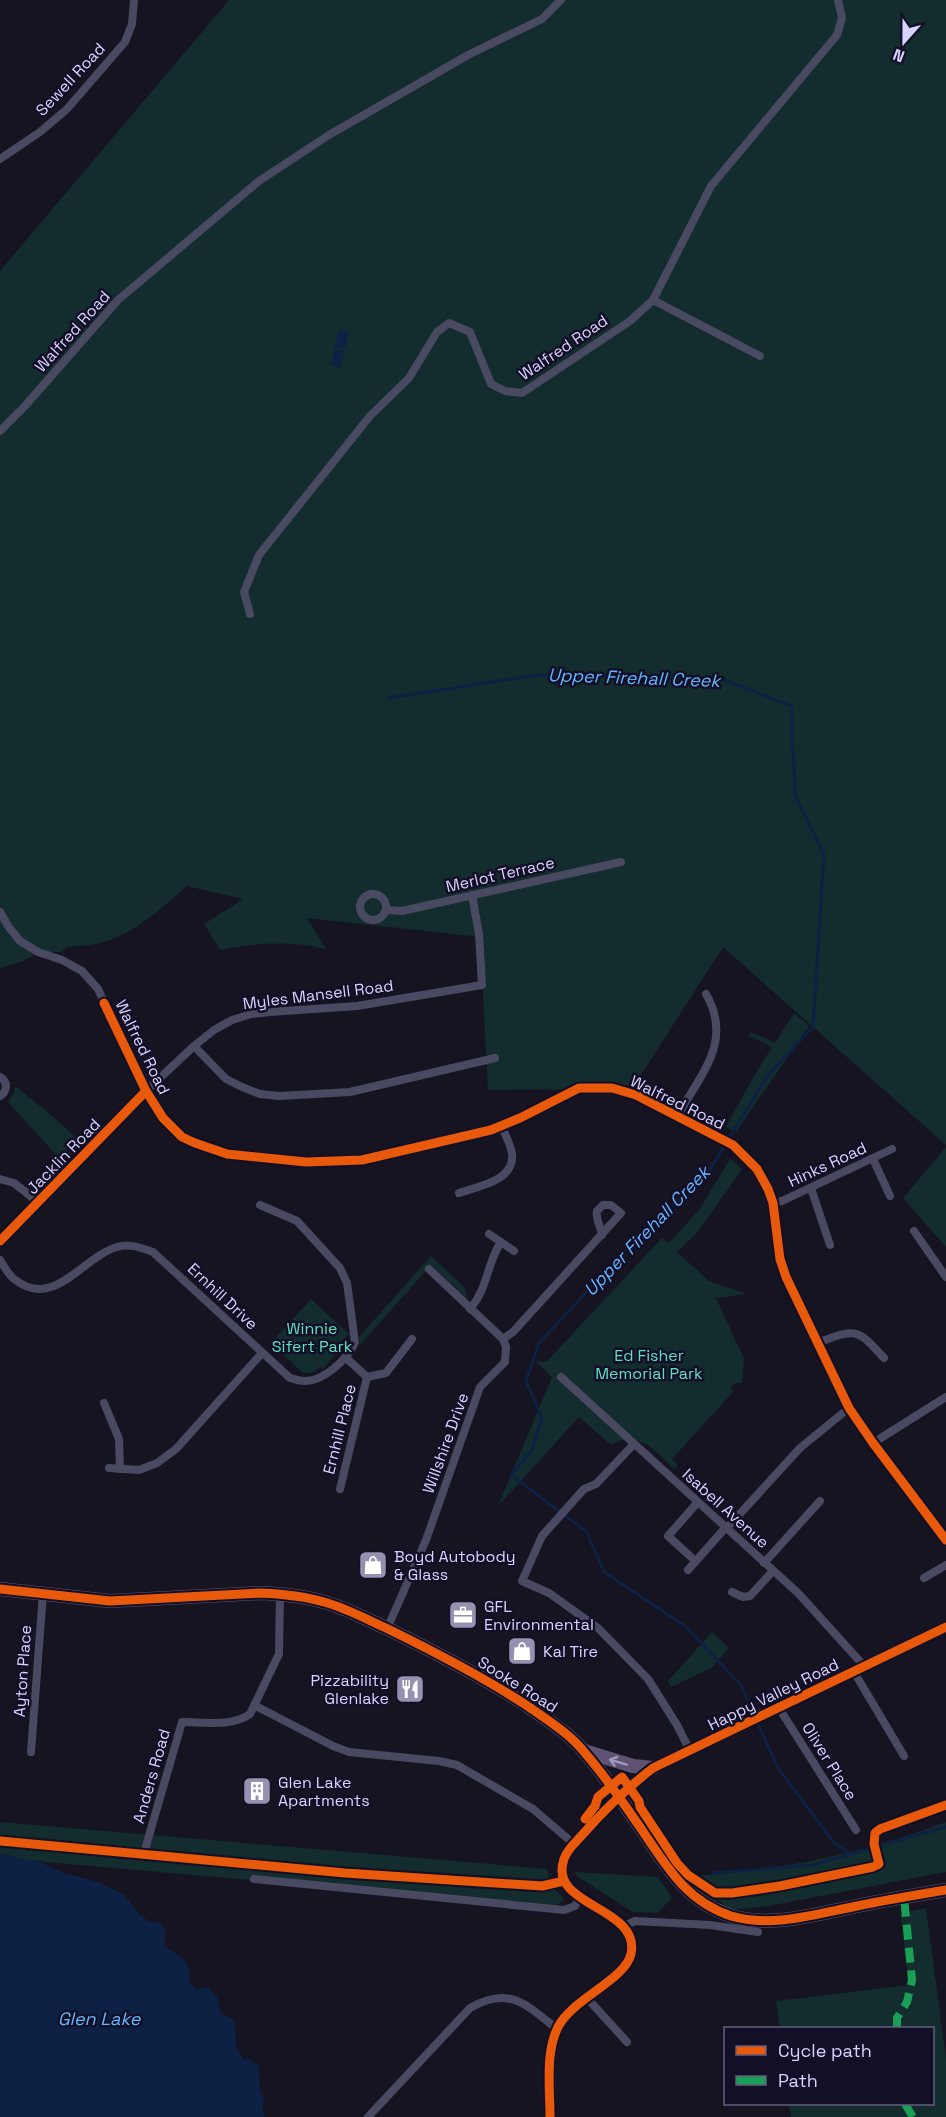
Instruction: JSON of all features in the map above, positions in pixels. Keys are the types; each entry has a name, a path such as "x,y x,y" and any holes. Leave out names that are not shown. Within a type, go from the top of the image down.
{"main road":[{"name":"Sooke Road","path":"0,1589 110,1600 280,1594 322,1601 359,1615 439,1654 517,1699 567,1734 584,1751 618,1796 672,1875 690,1894 732,1916 763,1921 802,1917 946,1890"},
{"path":"584,1751 633,1766 653,1768"}],"street":[{"name":"Sewell Road","path":"0,159 40,132 67,109 125,42 132,24 134,0"},
{"name":"Walfred Road","path":"0,431 118,300 259,181 329,135 468,55 542,19 561,0"},
{"name":"Walfred Road","path":"250,614 244,592 259,555 370,416 409,378 437,332 449,323 470,332 491,384 505,391 522,393 630,321 653,300 711,186 837,35 842,18 838,0"},
{"path":"653,300 760,356"},
{"name":"Merlot Terrace","path":"386,910 402,911 621,862"},
{"name":"Myles Mansell Road","path":"146,1091 214,1030 232,1020 251,1014 339,1009 482,985 479,934 472,895"},
{"name":"Walfred Road","path":"0,912 20,941 38,952 62,960 82,971 98,989 146,1091 171,1127 182,1137 227,1154 280,1160 332,1162 362,1160 502,1126 571,1091 589,1087 612,1088 636,1095 733,1145 764,1180 773,1203 780,1259 786,1277 849,1408 946,1540"},
{"path":"678,1116 713,1055 716,1024 714,1012 706,994"},
{"path":"194,1046 226,1078 260,1094 279,1096 357,1091 495,1058"},
{"path":"0,1077 6,1087 0,1096"},
{"name":"Jacklin Road","path":"0,1241 146,1091"},
{"path":"459,1192 501,1178 511,1166 512,1153 502,1126"},
{"name":"Hinks Road","path":"773,1203 782,1202 892,1149"},
{"path":"873,1160 891,1196"},
{"path":"0,1179 14,1184 38,1202"},
{"path":"811,1188 830,1245"},
{"path":"260,1204 297,1221 344,1275 356,1337 352,1349 345,1357"},
{"path":"914,1232 946,1276"},
{"path":"489,1234 514,1251"},
{"path":"429,1269 502,1340 513,1332 602,1235"},
{"path":"470,1309 480,1297 495,1250 501,1242"},
{"name":"Ernhill Drive","path":"0,1260 13,1278 28,1287 42,1289 59,1285 99,1256 118,1246 134,1246 153,1252 290,1378 305,1382 320,1377 345,1357"},
{"path":"818,1343 848,1332 857,1332 866,1337 884,1358"},
{"name":"Ernhill Place","path":"368,1377 386,1373 412,1340"},
{"name":"Willshire Drive","path":"387,1629 426,1540 480,1387 505,1362 506,1347 502,1340"},
{"path":"109,1468 139,1470 157,1463 176,1449 262,1353"},
{"name":"Ernhill Place","path":"345,1357 368,1377"},
{"name":"Ernhill Place","path":"340,1489 368,1377"},
{"name":"Isabell Avenue","path":"561,1377 727,1528 817,1614 859,1669 904,1756"},
{"path":"873,1443 946,1397"},
{"path":"104,1403 119,1439 120,1469"},
{"path":"688,1570 800,1448 849,1408"},
{"path":"634,1444 596,1484 584,1489 542,1536 522,1581 549,1593 607,1636 648,1679 677,1725 690,1751"},
{"path":"764,1563 820,1501"},
{"path":"691,1557 668,1536 698,1502"},
{"path":"924,1578 946,1565"},
{"path":"732,1592 743,1597 750,1596 773,1571"},
{"name":"Ayton Place","path":"31,1752 43,1593"},
{"name":"Anders Road","path":"144,1853 182,1722 242,1720 250,1714 279,1654 280,1594"},
{"name":"Happy Valley Road","path":"580,1897 568,1887 562,1870 565,1856 618,1796 653,1768 946,1627"},
{"path":"254,1705 333,1746 350,1752 457,1765 533,1809 574,1844"},
{"name":"Oliver Place","path":"779,1708 856,1830"},
{"path":"254,1879 564,1910 575,1906 580,1897 624,1926 632,1947 628,1962 618,1974 586,1997 561,2020 557,2029 550,2055 550,2117"},
{"path":"624,1926 635,1921 710,1925 758,1932"},
{"path":"368,2117 470,2008 482,2001 493,1997 514,1999 524,2003 557,2029"},
{"path":"586,1997 627,2042"}],"green space":[{"path":"229,0 946,0 946,1145 723,947 632,1089 488,1090 480,937 307,918 326,949 299,944 273,943 220,950 204,924 243,899 187,886 143,922 113,939 96,944 66,947 62,952 38,952 24,961 0,968 0,271"},
{"path":"794,1013 809,1026 736,1132 726,1127 772,1047 749,1036 751,1032 775,1043"},
{"path":"15,1086 77,1138 59,1158 8,1102 14,1093"},
{"path":"946,1147 946,1247 903,1198"},
{"name":"Ed Fisher Memorial Park","path":"730,1159 742,1169 697,1233 677,1252 709,1281 747,1294 716,1298 744,1359 742,1383 735,1383 730,1388 734,1391 672,1459 678,1465 674,1469 646,1444 629,1439 620,1440 611,1445 579,1417 498,1506 552,1377 535,1361 548,1360 662,1238 669,1243 699,1210"},
{"path":"431,1256 465,1288 468,1299 431,1265 360,1345 359,1337"},
{"name":"Winnie Sifert Park","path":"311,1299 349,1334 333,1351 336,1354 323,1369 320,1367 312,1372 303,1373 271,1343"},
{"path":"712,1632 729,1648 711,1668 671,1687 668,1681"},
{"path":"0,1822 547,1869 552,1886 564,1899 555,1907 0,1858"},
{"path":"946,1822 946,1872 769,1906 730,1910 690,1876 756,1870 820,1859 883,1843"},
{"path":"574,1872 658,1877 672,1898 657,1913 633,1912 578,1877"},
{"path":"926,1908 946,2058 946,2117 791,2117 789,2105 934,2105 934,2027 780,2027 776,2001 909,1985 900,1913"}],"water":[{"path":"340,329 349,332 345,349 335,347"},
{"path":"335,349 344,351 340,368 331,365"},
{"name":"Glen Lake","path":"0,1854 40,1862 64,1873 98,1882 123,1894 140,1915 149,1921 160,1923 166,1931 164,1946 187,1963 190,1973 189,1980 195,1989 208,1988 217,1997 221,2014 234,2019 237,2050 244,2060 249,2059 259,2066 260,2092 264,2098 262,2110 265,2117 0,2117"}],"waterway":[{"name":"Upper Firehall Creek","path":"388,698 538,675 722,679 791,706 795,795 824,854 813,1027 768,1075 709,1171 625,1251 539,1343 526,1381 542,1418 532,1450 511,1475 586,1531 604,1572 685,1626 741,1685 755,1716"},
{"name":"Upper Firehall Creek","path":"757,1722 778,1768 835,1844 851,1854"},
{"path":"713,1873 813,1865 946,1827"}],"marked path":[{"path":"897,2027 897,2018 907,2002 912,1980 904,1897"},
{"path":"906,2105 913,2117"}],"cycle path":[{"path":"104,1003 146,1091 163,1118 182,1137 227,1154 306,1162 362,1160 491,1130 579,1088 612,1088 636,1095 733,1145 757,1169 768,1189 773,1203 780,1259 786,1277 849,1408 946,1540"},
{"path":"0,1241 146,1091"},
{"path":"0,1589 110,1601 269,1593 316,1600 356,1614 477,1675 529,1707 566,1734 579,1746 622,1801 669,1870 702,1901 715,1910 731,1916 762,1921 778,1920 946,1890"},
{"path":"550,2117 550,2059 558,2027 574,2007 619,1972 631,1954 630,1938 622,1926 569,1887 562,1875 565,1855 617,1799 653,1768 946,1627"},
{"path":"585,1819 595,1806 598,1797 622,1777 677,1863 688,1875 715,1893 732,1893 780,1886 873,1867 879,1864 874,1844 875,1833 880,1829 946,1805"},
{"path":"0,1841 345,1873 542,1886 564,1881"}],"place":[{"name":"Boyd Autobody & Glass","path":"373,1565"},
{"name":"GFL Environmental","path":"463,1615"},
{"name":"Kal Tire","path":"522,1651"},
{"name":"Pizzability Glenlake","path":"410,1689"},
{"name":"Glen Lake Apartments","path":"257,1791"}]}
